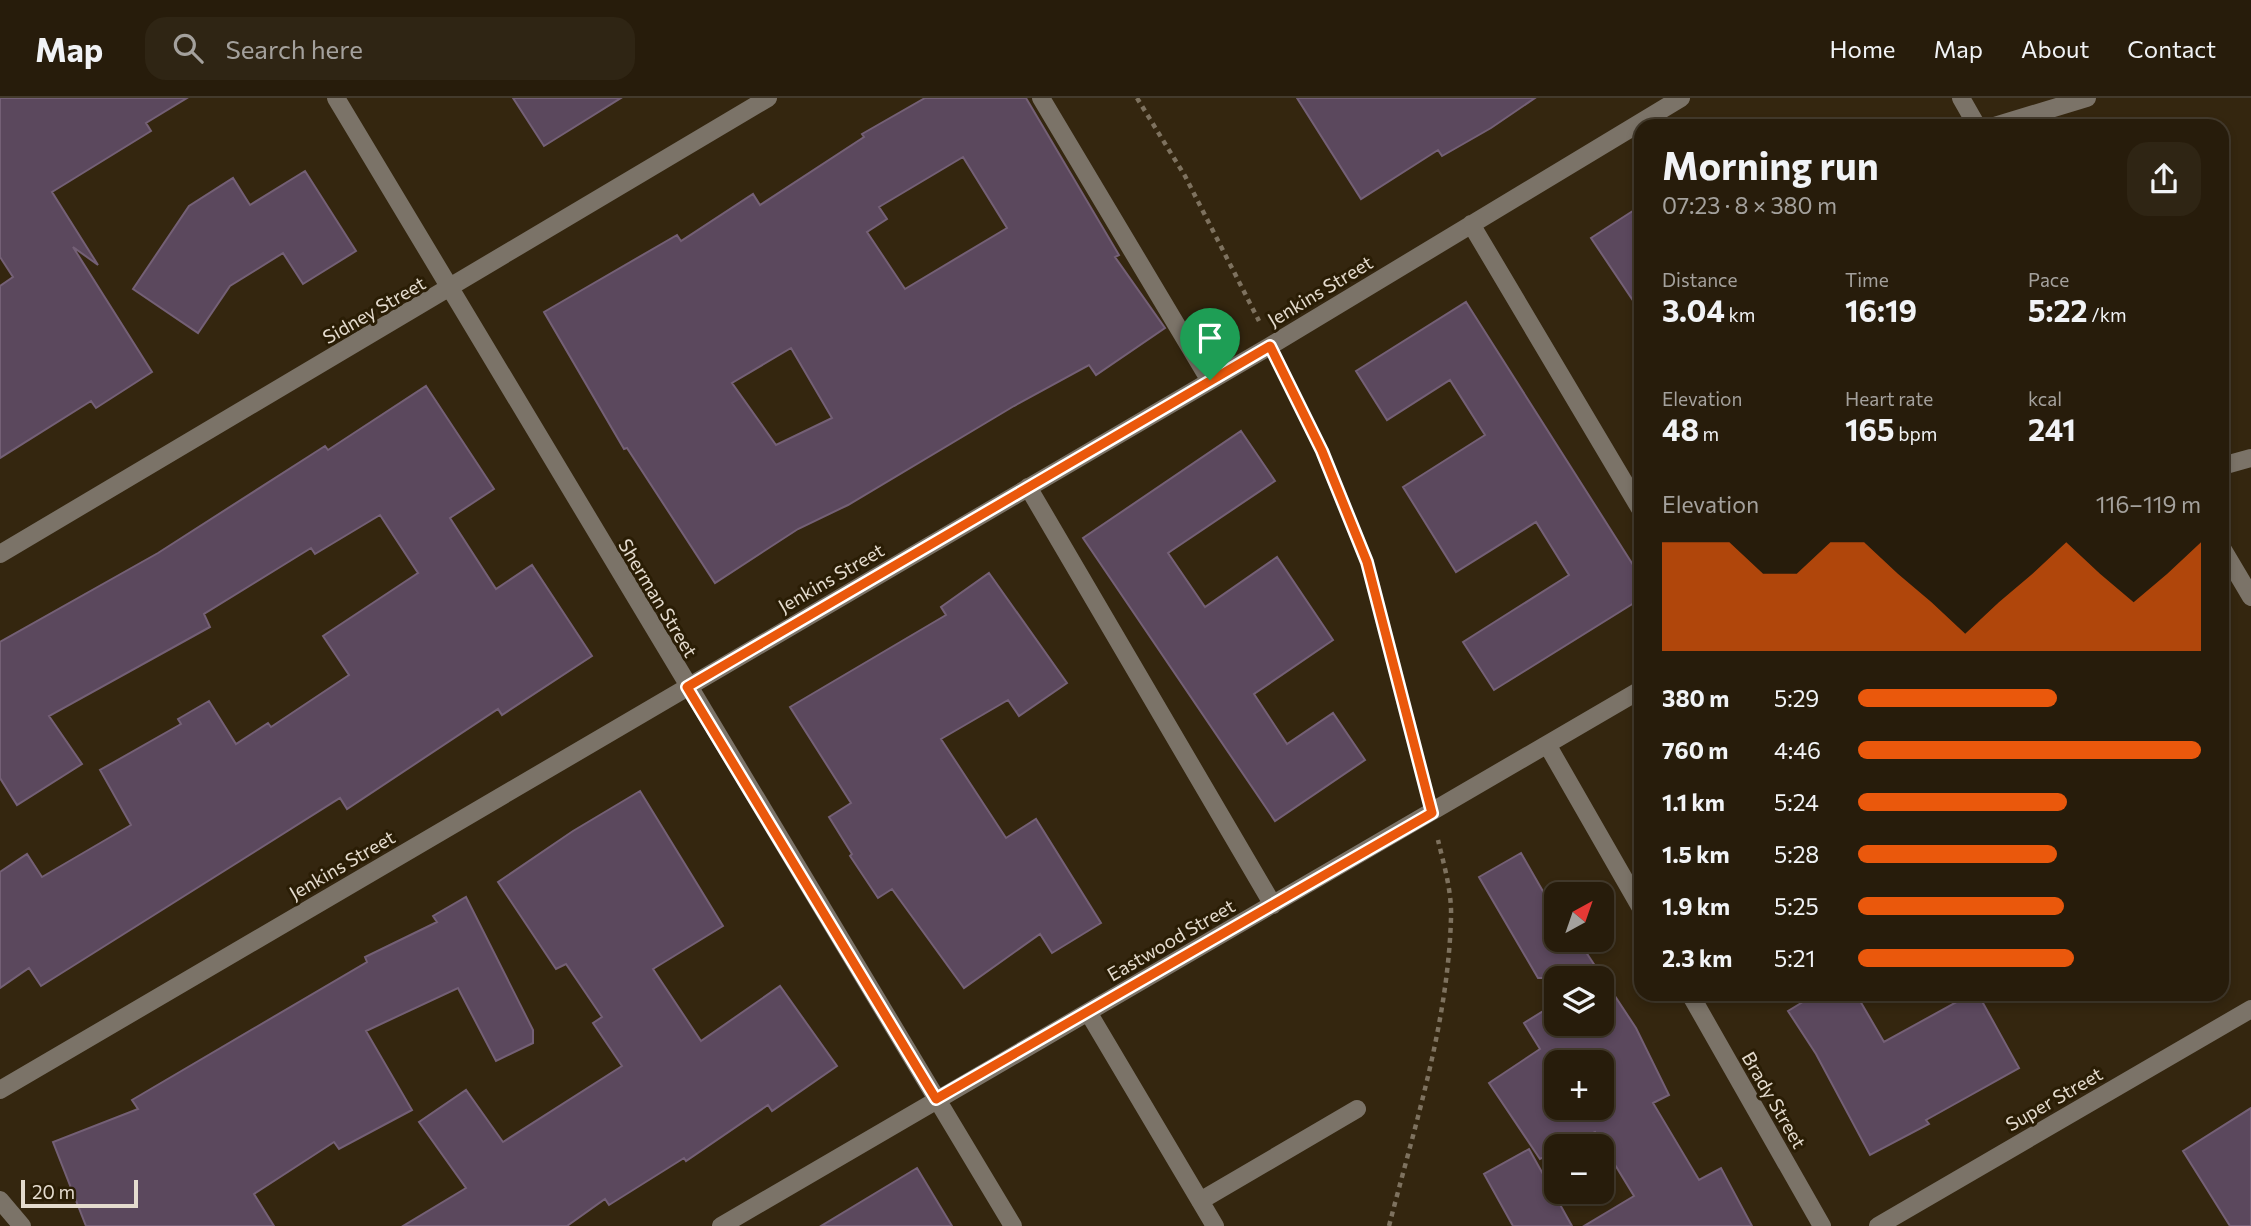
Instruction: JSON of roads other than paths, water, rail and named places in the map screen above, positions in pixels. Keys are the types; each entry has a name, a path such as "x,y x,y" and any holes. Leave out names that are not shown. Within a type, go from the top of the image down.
{"street":[{"name":"Sherman Street","path":"336,98 687,687 1013,1226"},
{"name":"Sidney Street","path":"0,554 449,290 768,98"},
{"path":"1041,98 1210,380"},
{"name":"Jenkins Street","path":"1646,119 1681,98"},
{"path":"1961,98 1974,119"},
{"path":"2017,119 2087,98"},
{"name":"Jenkins Street","path":"0,1090 1270,346 1634,126"},
{"path":"1471,225 1634,499"},
{"path":"2229,464 2251,458"},
{"path":"1028,487 1273,905"},
{"path":"2229,560 2251,597"},
{"name":"Eastwood Street","path":"721,1226 1634,694"},
{"path":"1548,746 1634,896"},
{"name":"Brady Street","path":"1693,1001 1822,1226"},
{"name":"Super Street","path":"1878,1226 2251,1009"},
{"path":"1088,1012 1215,1226"},
{"path":"1200,1200 1357,1110"},
{"path":"0,1200 22,1226"}]}
